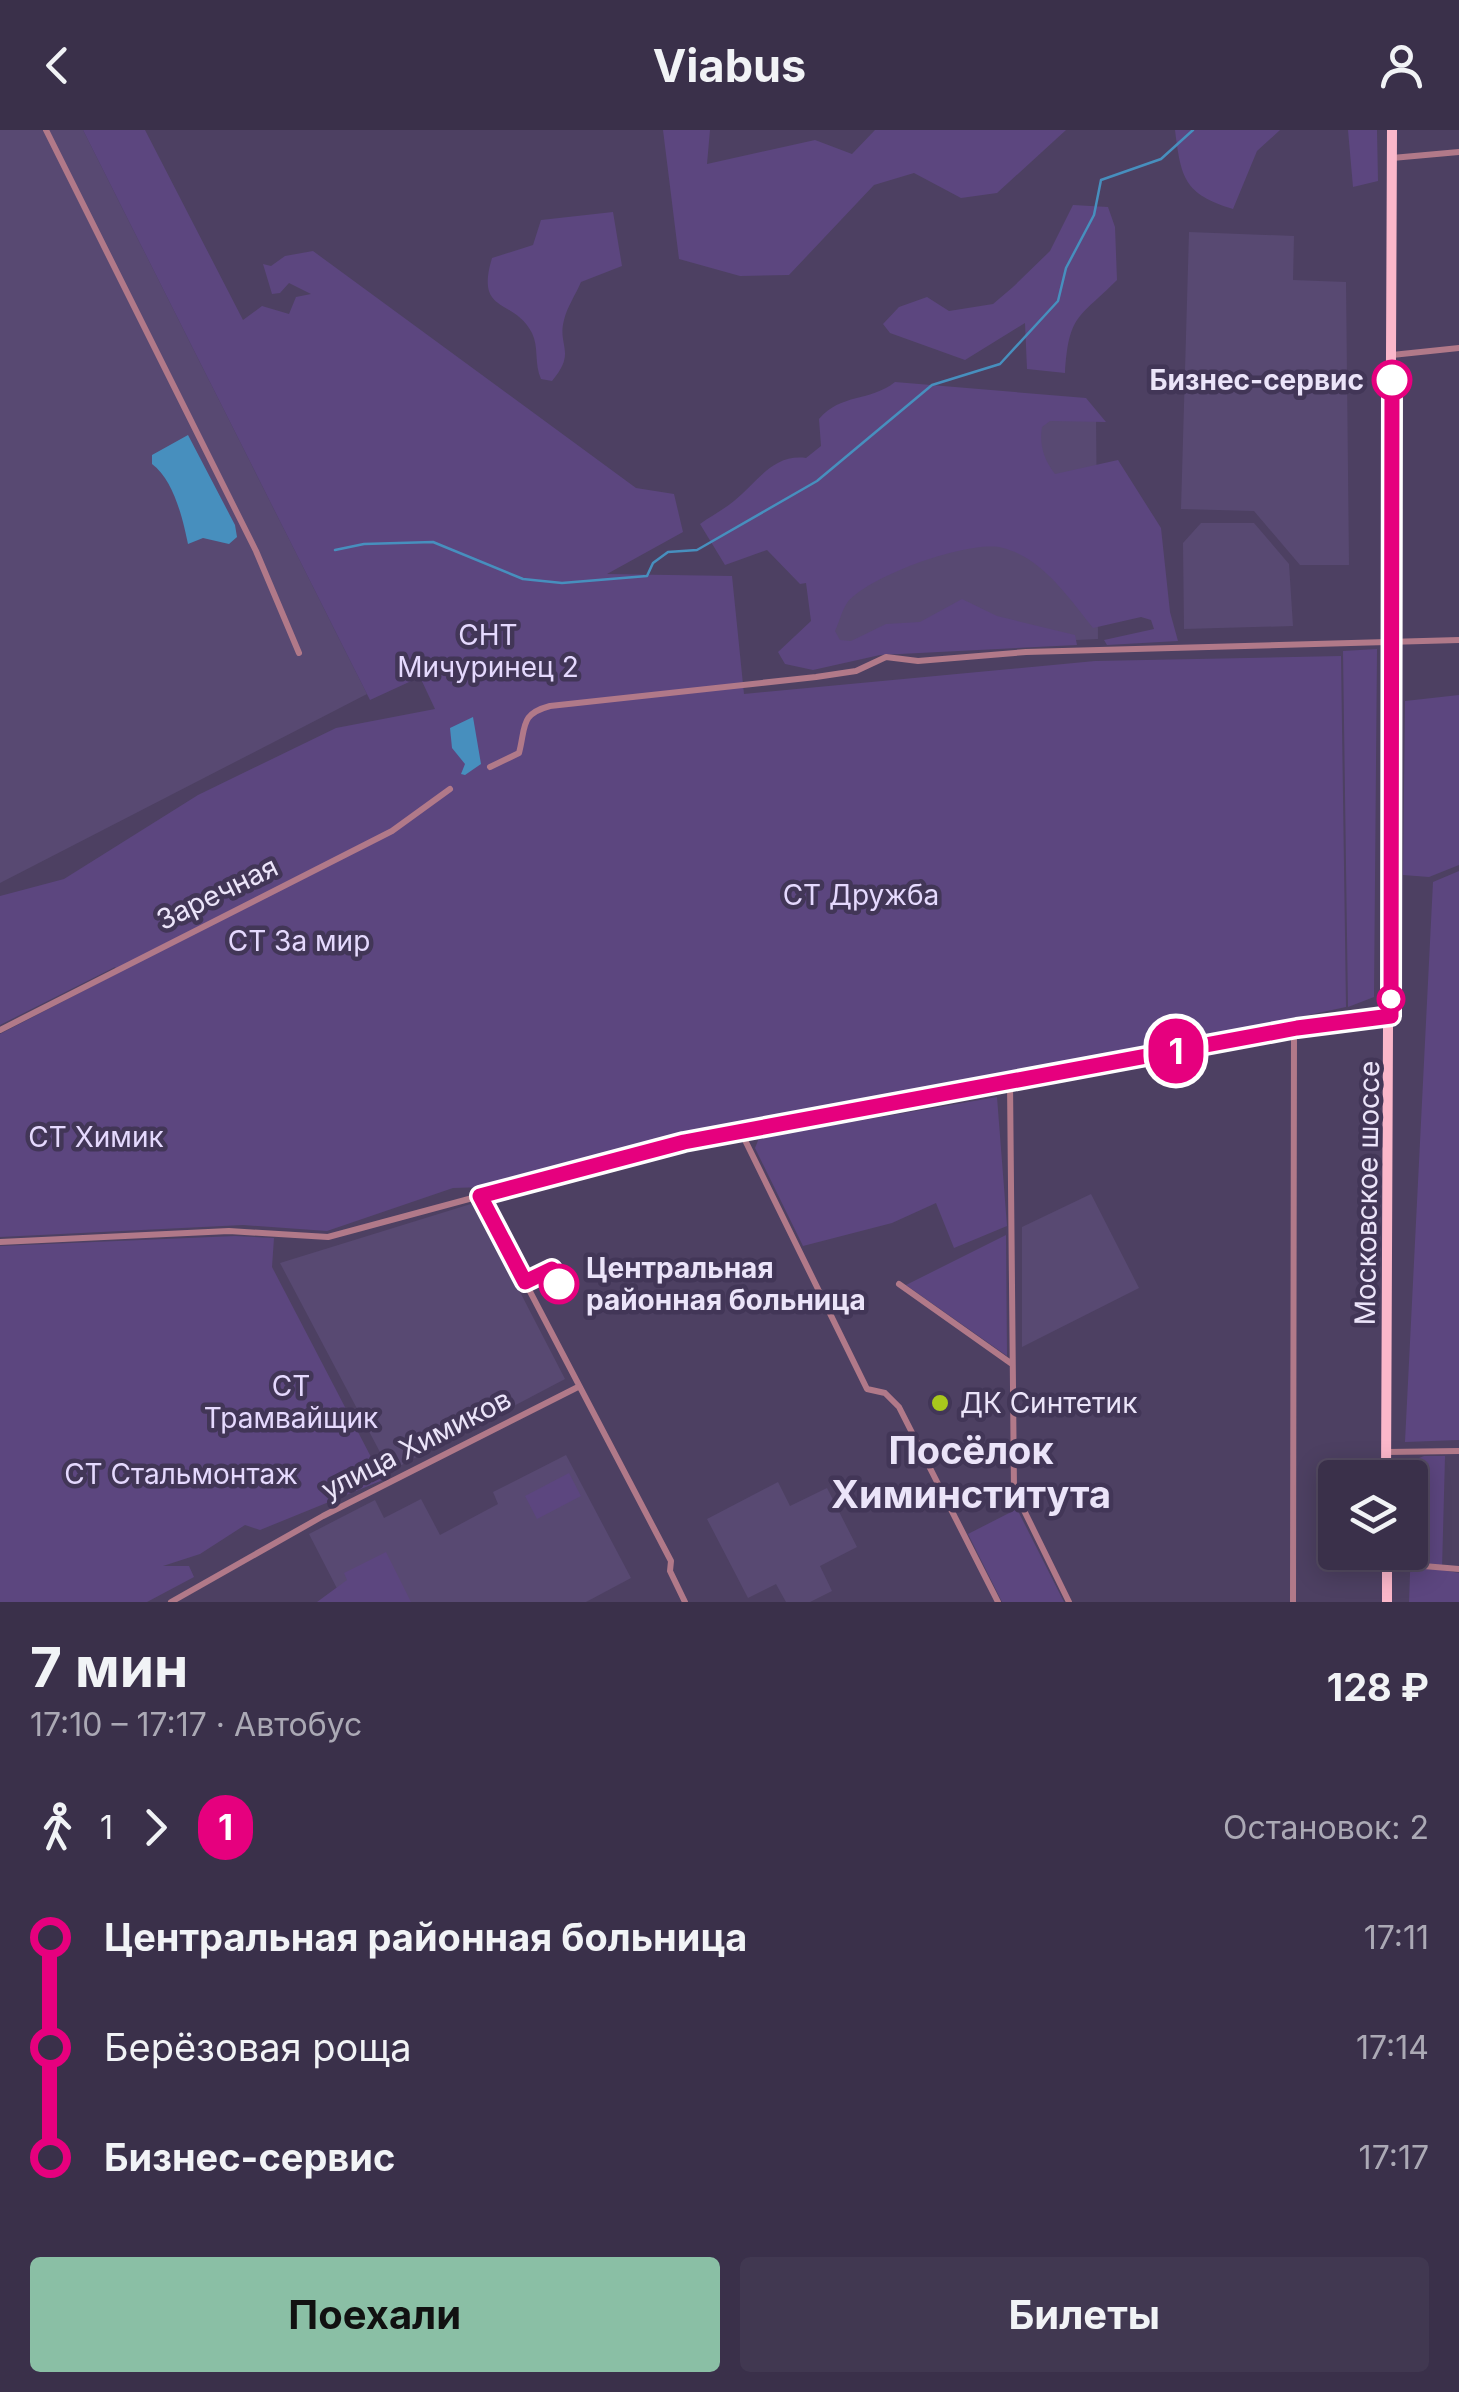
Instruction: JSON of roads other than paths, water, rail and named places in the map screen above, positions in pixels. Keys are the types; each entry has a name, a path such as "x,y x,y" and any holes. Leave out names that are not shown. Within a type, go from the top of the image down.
{"main road":[{"name":"Московское шоссе","path":"1386,1460 1392,130"},
{"path":"1387,1570 1387,1602"}],"street":[{"path":"46,130 248,533 299,653"},
{"path":"1392,158 1459,152"},
{"path":"1392,355 1459,348"},
{"path":"490,767 519,752 528,714 569,704 842,673 886,657 918,661 1026,652 1459,640"},
{"name":"Заречная","path":"0,1030 392,831 450,790"},
{"path":"0,1242 242,1231 328,1237 684,1142 1294,1029 1391,1016"},
{"path":"1292,1602 1294,1029"},
{"path":"1010,1083 1014,1490 1068,1602"},
{"path":"742,1132 867,1390 885,1392 899,1407 998,1602"},
{"path":"480,1196 671,1561 670,1571 685,1602"},
{"path":"899,1284 1012,1364"},
{"name":"улица Химиков","path":"171,1602 323,1516 578,1387"},
{"path":"1386,1452 1459,1450"},
{"path":"1428,1564 1459,1568"}],"water":[{"path":"188,435 235,525 237,537 229,544 203,538 188,544 172,490 152,464 152,455"},
{"path":"473,717 481,764 465,775 461,774 465,764 452,748 450,728"}],"waterway":[{"path":"335,550 364,544 433,542 523,579 562,583 647,576 653,563 668,552 697,550 817,481 932,385 1000,364 1058,301 1066,268 1094,215 1101,180 1161,159 1193,130"}],"place":[{"name":"Бизнес-сервис","path":"1392,380"},
{"name":"Центральная районная больница","path":"559,1284"},
{"name":"ДК Синтетик","path":"940,1403"}],"district":[{"name":"Посёлок Химинститута","path":"971,1473"}],"park label":[{"name":"СНТ Мичуринец 2","path":"488,651"},
{"name":"СТ Дружба","path":"861,895"},
{"name":"СТ За мир","path":"299,941"},
{"name":"СТ Химик","path":"96,1137"},
{"name":"СТ Трамвайщик","path":"291,1402"},
{"name":"СТ Стальмонтаж","path":"181,1474"}]}
